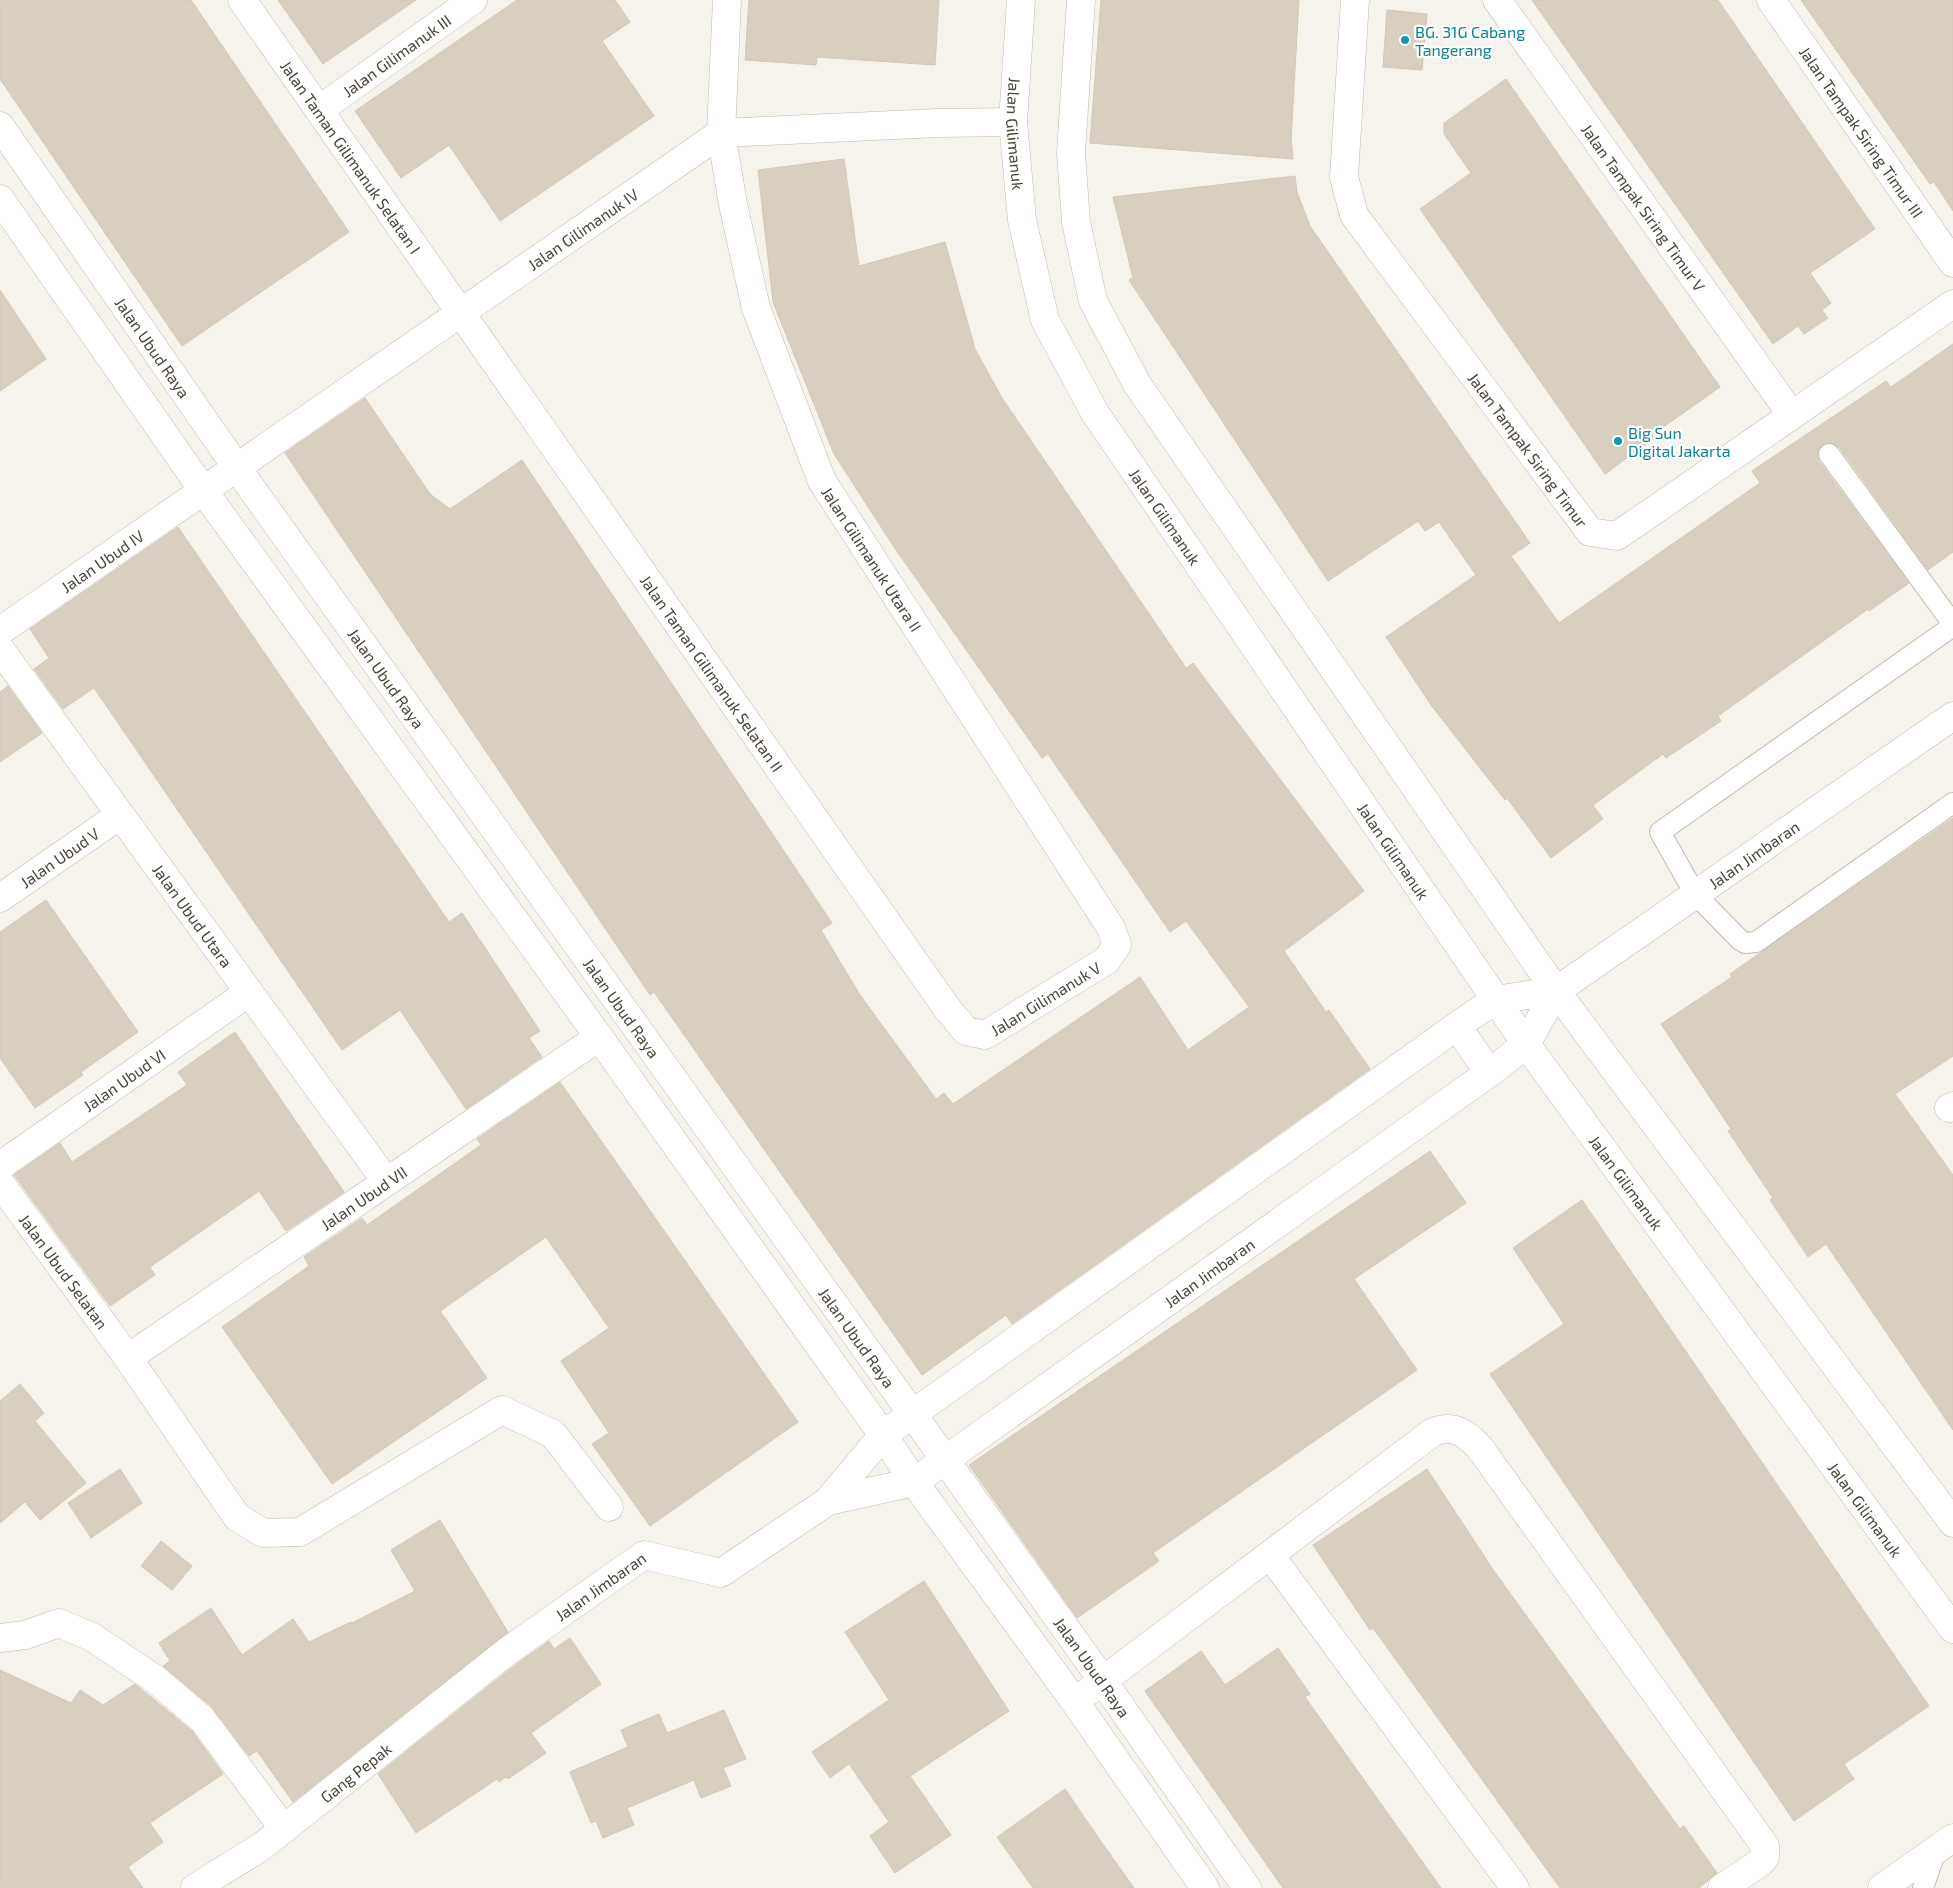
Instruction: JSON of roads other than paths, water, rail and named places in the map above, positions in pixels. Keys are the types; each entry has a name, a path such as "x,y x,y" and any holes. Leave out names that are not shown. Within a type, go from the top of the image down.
{"street":[{"name":"Jalan Taman Gilimanuk Selatan I","path":"242,0 460,313"},
{"name":"Jalan Gilimanuk III","path":"319,110 473,0"},
{"name":"Jalan Gilimanuk Utara II","path":"727,0 721,133 733,204 756,308 822,481 1110,928 1117,945"},
{"name":"Jalan Gilimanuk","path":"1021,0 1013,122 1022,220 1045,320 1095,413 1526,1044 1953,1629"},
{"path":"1080,0 1071,153 1076,222 1093,301 1137,384 1556,991 1953,1523"},
{"name":"Jalan Tampak Siring Timur","path":"1355,0 1344,177 1354,215 1590,532 1617,536 1791,414 1953,304"},
{"name":"Jalan Tampak Siring Timur V","path":"1498,0 1791,414"},
{"name":"Jalan Tampak Siring Timur III","path":"1771,0 1953,263"},
{"path":"721,133 938,123 1013,122"},
{"name":"Jalan Ubud Raya","path":"0,126 237,468 876,1366 1103,1681 1247,1888"},
{"name":"Jalan Gilimanuk IV","path":"203,490 721,133"},
{"path":"0,199 203,490 599,1037 883,1435 914,1482 1075,1702 1204,1888"},
{"name":"Jalan Taman Gilimanuk Selatan II","path":"460,313 946,1007 966,1031"},
{"name":"Jalan Ubud IV","path":"0,631 203,490"},
{"name":"Jalan Ubud Utara","path":"0,650 386,1181"},
{"name":"Jalan Jimbaran","path":"828,1501 914,1482 1489,1073 1526,1044 1556,991 1953,716"},
{"name":"Jalan Ubud V","path":"0,898 120,815"},
{"name":"Jalan Gilimanuk V","path":"966,1031 986,1035 1107,960 1117,945"},
{"name":"Jalan Jimbaran","path":"509,1650 644,1555 721,1574 828,1501 883,1435 1456,1026 1495,1000 1556,991"},
{"name":"Jalan Ubud VI","path":"0,1166 249,992"},
{"path":"1456,1026 1489,1073"},
{"name":"Jalan Ubud VII","path":"128,1358 599,1037"},
{"name":"Jalan Ubud Selatan","path":"0,1183 128,1358 237,1517 263,1533 300,1532 502,1410 553,1434 609,1508"},
{"path":"849,1388 876,1366"},
{"path":"1075,1702 1433,1432 1444,1428 1458,1430 1468,1436 1480,1448 1765,1846 1765,1857 1761,1862 1722,1888"},
{"path":"1270,1555 1515,1888"},
{"path":"0,1638 25,1635 58,1623 92,1637 155,1679 202,1719 284,1829"},
{"name":"Gang Pepak","path":"195,1888 261,1847 509,1650"},
{"path":"1882,1888 1944,1844"}],"lane":[{"path":"1829,454 1953,625 1660,832 1696,894 1740,940 1745,943 1756,942 1953,803"},
{"path":"1923,1888 1944,1844"}],"place":[{"name":"BG. 31G Cabang Tangerang","path":"1405,40"},
{"name":"Big Sun Digital Jakarta","path":"1618,441"}]}
